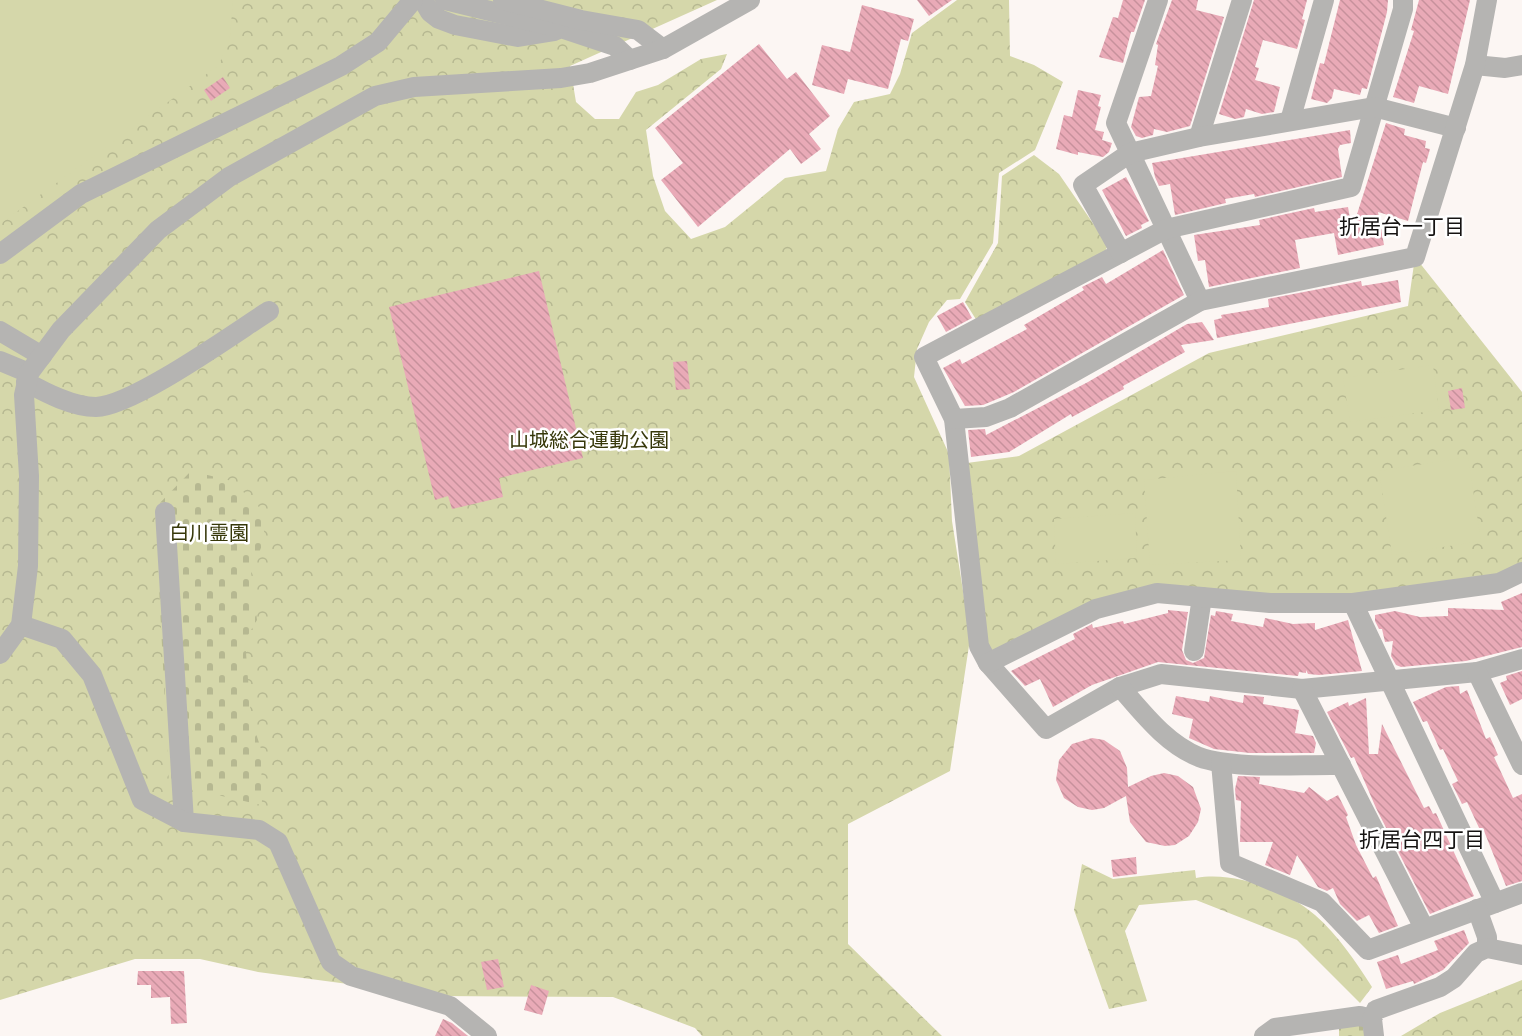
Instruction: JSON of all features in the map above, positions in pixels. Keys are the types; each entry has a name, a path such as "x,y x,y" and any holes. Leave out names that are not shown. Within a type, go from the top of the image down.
{"street":[{"path":"445,0 564,29 615,46 630,60"},
{"path":"503,0 581,20 638,30"},
{"path":"549,0 584,9 638,30 663,49"},
{"path":"0,654 21,625 28,566 29,476 24,395 28,378 61,330 158,230 229,177 375,96 414,87 561,78 663,49 750,0"},
{"path":"1158,0 1116,123 1200,300"},
{"path":"1199,137 1242,0"},
{"path":"1290,121 1324,0"},
{"path":"1403,0 1403,9 1351,187 1166,229 924,357 954,419 979,646 988,663 1046,729 1120,687 1193,665 1302,689 1477,672 1522,659"},
{"path":"954,419 986,417 1010,408 1200,300 1415,257 1475,65 1487,0"},
{"path":"0,254 81,194 341,66 378,42 416,1 429,12 450,24 507,36 564,29"},
{"path":"1475,65 1505,68 1522,65"},
{"path":"1121,253 1083,185 1130,153 1199,137 1374,107 1456,128"},
{"path":"0,361 73,403 96,407 110,405 174,372 269,311"},
{"path":"0,331 42,356"},
{"path":"165,512 184,822"},
{"path":"988,663 1096,609 1157,593 1270,603 1353,603 1499,583 1522,572"},
{"path":"1193,665 1202,597"},
{"path":"1353,603 1486,906 1487,948"},
{"path":"21,625 62,639 92,675 142,800 184,822 259,830 278,842 331,962 351,976 450,1006 487,1036"},
{"path":"1477,672 1522,765"},
{"path":"1120,687 1158,729 1197,756 1221,763 1341,765"},
{"path":"1302,689 1424,928"},
{"path":"1221,763 1230,862 1322,902 1368,950 1522,893"},
{"path":"1373,1027 1376,1010 1440,987 1454,978 1476,953 1487,948 1522,955"},
{"path":"1264,1036 1275,1028 1360,1016 1373,1027"}],"green space":[{"name":"山城総合運動公園","path":"0,0 717,0 570,66 576,102 595,119 619,119 636,92 658,85 701,59 727,54 721,69 646,130 653,176 665,211 691,239 725,227 785,178 826,171 838,129 854,102 890,94 900,74 912,33 957,0 1009,0 1010,56 1034,65 1063,82 1035,150 999,173 993,243 960,299 947,300 929,322 917,349 914,377 949,454 952,521 969,629 959,464 1019,456 1209,353 1408,306 1415,257 1522,392 1522,572 1353,603 1157,593 988,663 970,639 950,771 848,824 848,944 942,1036 702,1036 695,1028 613,997 438,996 258,972 200,959 135,959 0,1000"},
{"path":"0,0 233,0 230,36 219,65 0,224"},
{"path":"1034,155 1059,174 1108,245 1103,256 977,321 965,302 998,243 1002,176"},
{"path":"1433,365 1439,410 1350,422 1343,378"},
{"path":"1468,457 1481,541 1392,555 1379,471"},
{"name":"白川霊園","path":"191,471 232,481 261,509 265,538 251,572 257,620 245,640 251,718 261,749 262,805 169,784 155,508"},
{"path":"1236,471 1241,560 1150,565 1144,480"},
{"path":"1135,513 1137,558 1056,564 1054,519"},
{"path":"1082,864 1113,879 1195,870 1196,878 1227,877 1275,890 1303,906 1331,931 1372,987 1360,1003 1297,940 1196,900 1139,905 1125,931 1147,1001 1109,1009 1074,910"},
{"path":"1522,980 1522,1036 1401,1036 1440,1013"},
{"path":"1362,1022 1365,1036 1339,1036 1339,1025"}],"building":[{"path":"917,0 952,0 929,16"},
{"path":"1123,0 1145,0 1134,32 1131,32 1123,63 1099,57 1113,17 1118,18"},
{"path":"1172,0 1198,0 1196,10 1224,17 1190,126 1167,132 1154,129 1153,135 1142,138 1136,136 1131,127 1139,97 1151,96 1158,66 1155,65 1158,45 1156,44"},
{"path":"1254,0 1307,0 1302,19 1305,20 1297,49 1263,40 1255,67 1259,68 1255,80 1280,87 1274,112 1262,114 1246,109 1244,117 1235,119 1219,114"},
{"path":"1340,0 1388,0 1387,12 1367,89 1362,88 1360,95 1334,89 1332,98 1327,103 1311,99 1320,63 1324,64"},
{"path":"1419,0 1470,0 1448,94 1419,86 1414,103 1393,97 1414,31 1411,30"},
{"path":"862,5 914,19 908,41 901,39 888,89 848,79 844,94 812,85 822,45 850,52"},
{"path":"759,44 787,79 796,72 830,116 809,134 821,149 801,164 790,149 698,227 661,180 683,163 655,128"},
{"path":"223,77 230,88 211,101 204,90"},
{"path":"1078,90 1101,95 1098,106 1101,107 1095,130 1104,132 1102,140 1112,143 1109,152 1103,157 1078,152 1078,155 1056,149 1064,115 1072,117"},
{"path":"1386,123 1405,129 1404,135 1426,141 1425,148 1430,149 1426,163 1423,162 1408,221 1378,212 1384,245 1338,255 1334,233 1295,240 1300,268 1209,287 1205,260 1198,261 1194,235 1260,225 1259,220 1314,208 1315,212 1348,207 1352,230"},
{"path":"1350,130 1351,143 1340,145 1338,149 1342,177 1255,197 1254,194 1225,199 1226,203 1175,215 1170,184 1159,186 1152,163"},
{"path":"1126,177 1149,221 1141,225 1142,228 1126,236 1102,190"},
{"path":"1163,250 1184,295 1014,392 983,405 965,406 943,368 960,359 962,364 1027,329 1024,325 1084,290 1082,287 1102,277 1106,284"},
{"path":"539,271 583,458 499,478 503,497 452,509 448,496 435,500 389,307"},
{"path":"1398,280 1401,302 1217,338 1214,320 1222,318 1221,315 1269,307 1268,299 1361,281 1362,286"},
{"path":"963,302 972,318 946,332 937,316"},
{"path":"1202,322 1214,340 1181,345 1185,352 1123,386 1124,389 1072,417 1071,414 1009,452 971,457 968,430 985,429 986,435 1088,382 1187,324"},
{"path":"687,361 690,389 676,390 673,362"},
{"path":"1462,388 1465,408 1451,410 1448,391"},
{"path":"1522,593 1522,647 1466,661 1401,667 1396,665 1391,656 1393,641 1385,642 1382,629 1379,629 1375,621 1375,615 1395,611 1420,617 1448,616 1448,608 1504,610 1501,602"},
{"path":"1168,610 1188,612 1182,650 1186,660 1193,663 1204,658 1211,615 1215,616 1216,611 1233,614 1231,621 1263,627 1265,618 1293,624 1315,623 1315,630 1348,620 1362,671 1319,675 1308,674 1306,670 1306,673 1299,672 1298,676 1158,662 1092,685 1053,707 1040,679 1025,686 1011,671 1075,639 1073,634 1092,624 1093,628 1123,621 1124,624 1168,613"},
{"path":"1522,671 1522,699 1510,705 1500,683 1507,680 1506,676"},
{"path":"1459,686 1460,694 1467,690 1486,739 1490,737 1498,755 1494,757 1513,798 1522,794 1522,881 1506,886 1484,831 1481,832 1467,802 1462,804 1452,784 1458,781 1443,749 1440,750 1427,721 1423,722 1413,702 1446,687"},
{"path":"1244,695 1264,697 1263,704 1299,710 1295,733 1313,736 1316,743 1314,753 1250,753 1214,749 1189,738 1193,719 1172,714 1176,696 1209,702 1210,696 1243,703"},
{"path":"1366,698 1369,754 1378,754 1382,724 1424,808 1429,806 1433,814 1436,813 1474,896 1430,914 1376,808 1354,757 1351,758 1327,712 1348,702 1349,706"},
{"path":"1092,738 1104,740 1120,751 1127,768 1128,787 1151,776 1164,773 1178,776 1193,787 1201,809 1198,822 1189,836 1175,845 1165,846 1146,842 1130,822 1126,796 1104,808 1092,810 1078,807 1064,798 1056,780 1059,760 1072,744"},
{"path":"1238,776 1260,777 1259,784 1304,793 1309,787 1327,801 1338,795 1348,815 1346,817 1356,845 1373,878 1376,876 1398,926 1379,933 1369,915 1357,921 1340,904 1333,888 1327,891 1318,887 1297,855 1290,875 1265,865 1273,842 1240,842 1241,801 1236,800 1235,789"},
{"path":"1136,857 1137,874 1113,877 1111,860"},
{"path":"1464,930 1469,943 1443,970 1414,984 1413,981 1386,989 1377,962 1398,955 1401,964 1438,950 1434,941"},
{"path":"498,959 504,987 487,990 481,962"},
{"path":"138,971 184,971 187,1023 171,1024 170,997 151,998 151,985 137,985"},
{"path":"531,985 549,991 542,1015 524,1010"},
{"path":"443,1019 452,1023 468,1036 435,1036"}],"district":[{"name":"折居台一丁目","path":"1402,227"},
{"name":"折居台四丁目","path":"1422,840"}]}
